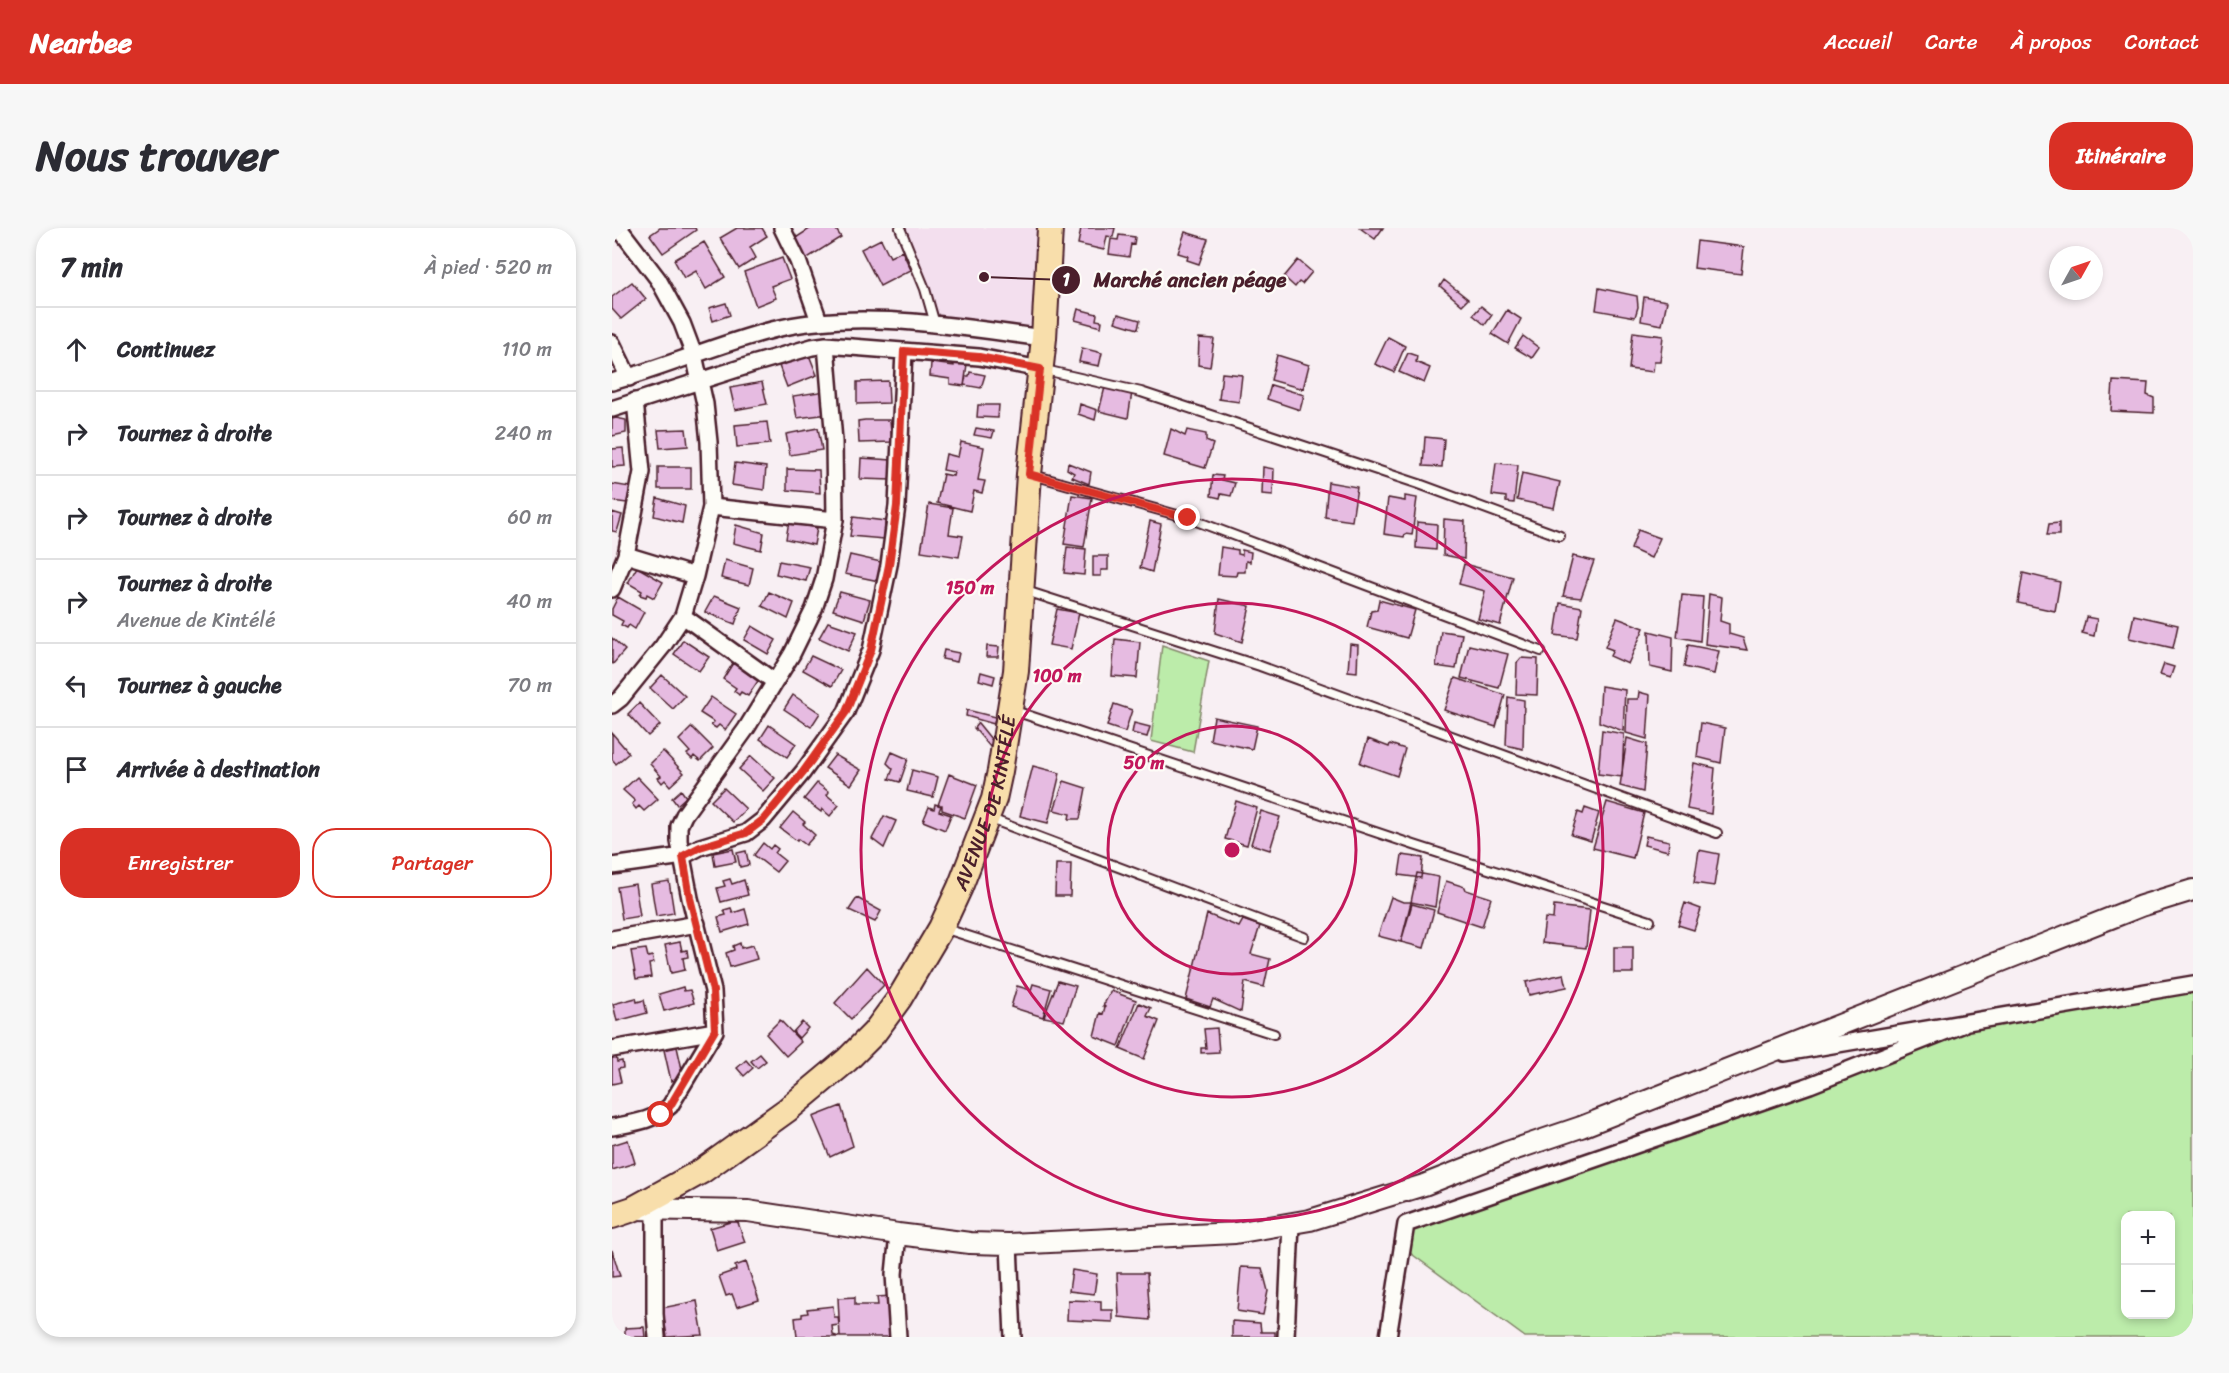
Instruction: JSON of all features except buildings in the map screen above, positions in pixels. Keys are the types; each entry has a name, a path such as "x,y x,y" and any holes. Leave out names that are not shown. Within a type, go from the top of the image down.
{"main road":[{"name":"AVENUE DE KINTÉLÉ","path":"633,1212 702,1171 787,1110 847,1060 874,1033 899,999 942,928 960,887 987,817 1000,771 1016,671 1029,474 1044,338 1050,228"}],"street":[{"path":"612,705 621,698 663,646 682,616 695,576 711,507 705,404 694,355 682,323 658,279 621,228"},
{"path":"782,228 798,261 819,321"},
{"path":"612,382 773,329 819,321 855,320 936,324 1044,338"},
{"path":"612,343 629,378"},
{"path":"612,410 801,350 826,345 979,357 1040,369"},
{"path":"612,1132 661,1115 670,1106 715,1030 713,991 690,898 679,841 679,826 684,815 746,729 792,654 814,609 824,579 835,520 834,441 826,345"},
{"path":"612,866 683,856 700,847 746,833 763,820 803,772 846,712 871,650 889,565 897,506 904,351"},
{"path":"612,590 626,555 642,472 635,401"},
{"path":"711,507 835,520"},
{"path":"626,555 695,576"},
{"path":"682,616 775,682"},
{"path":"657,1337 655,1314 633,1212 710,1209 748,1211 898,1234 970,1243 1009,1244 1235,1233 1291,1224 1424,1185 1507,1152 1581,1127 2141,906 2193,890"},
{"path":"612,939 698,924"},
{"path":"1754,1058 2193,984"},
{"path":"1388,1337 1406,1224 1810,1085 1962,1024"},
{"path":"612,1049 715,1030"},
{"path":"612,1127 647,1120"},
{"path":"1286,1337 1291,1224"},
{"path":"898,1234 894,1274 898,1337"},
{"path":"1009,1244 1013,1337"}],"lane":[{"path":"900,228 936,324"},
{"path":"1040,369 1142,392 1419,484 1560,536"},
{"path":"1029,474 1188,518 1541,651"},
{"path":"1022,589 1260,666 1717,833"},
{"path":"1010,709 1414,845 1650,921"},
{"path":"987,817 1304,937"},
{"path":"942,928 1274,1034"}],"shaded area":[{"path":"907,228 1048,228 1041,334 938,322"}],"green space":[{"path":"1162,645 1209,661 1193,752 1151,741"},
{"path":"2193,985 2193,1337 1525,1337 1402,1247 1406,1224 1962,1025"}],"place":[{"name":"Marché ancien péage","path":"984,277"}],"route":[{"path":"661,1115 670,1106 715,1030 715,1010 709,968 690,898 683,856 700,847 746,833 763,820 803,772 846,712 871,650 889,565 897,506 904,351 979,357 1040,369 1029,474 1188,518"}]}
